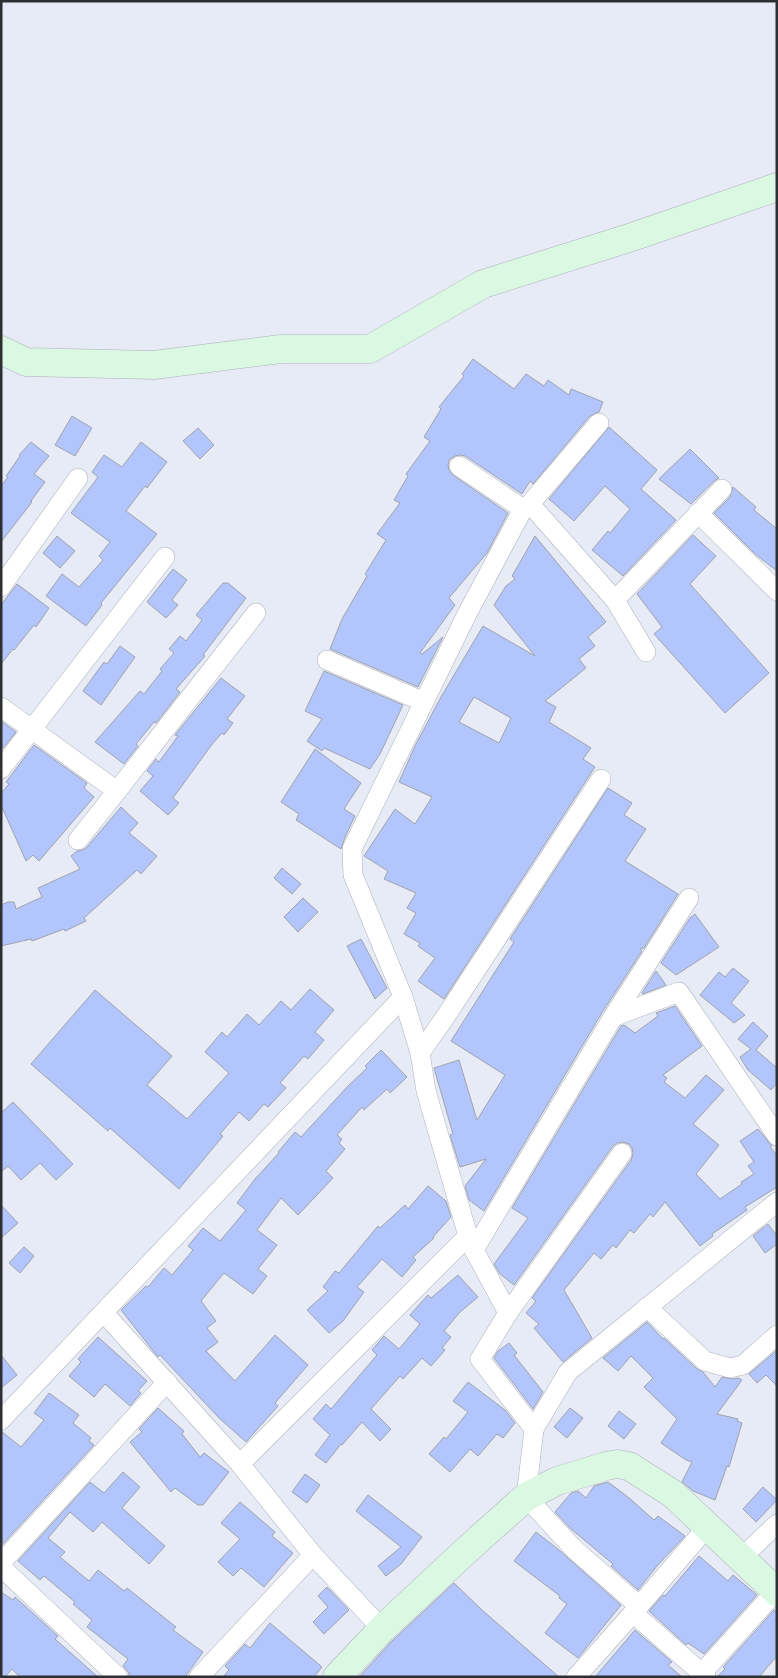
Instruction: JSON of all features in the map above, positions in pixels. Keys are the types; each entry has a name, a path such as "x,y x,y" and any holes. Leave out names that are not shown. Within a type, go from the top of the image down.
{"street":[{"path":"1,350 26,362 154,364 281,349 370,349 483,284 632,237 777,187"},
{"path":"508,1313 471,1243 426,1091 420,1053 403,997 353,875 352,849 467,614 526,506 599,423"},
{"path":"459,466 526,506 615,600 646,652"},
{"path":"1,587 78,478"},
{"path":"615,600 722,489"},
{"path":"698,513 777,591"},
{"path":"1,769 165,557"},
{"path":"78,840 256,613"},
{"path":"327,660 424,702"},
{"path":"1,707 117,791"},
{"path":"420,1053 601,779"},
{"path":"240,1464 471,1243 689,898"},
{"path":"613,1017 679,992 777,1136"},
{"path":"1,1420 403,997"},
{"path":"534,1429 480,1359 508,1313 622,1153"},
{"path":"337,1677 382,1630 526,1497 556,1481 617,1464 629,1466 673,1494 776,1592 704,1675 574,1549 526,1497 534,1429 568,1372 777,1202"},
{"path":"647,1307 704,1361 730,1368 742,1365 777,1335"},
{"path":"104,1312 240,1464 313,1555 382,1630"},
{"path":"1,1563 167,1382"},
{"path":"741,1558 777,1524"},
{"path":"576,1677 708,1526"},
{"path":"199,1677 313,1555"},
{"path":"1,1567 118,1677"}],"building":[{"path":"473,359 514,389 526,374 544,386 548,380 569,395 571,389 603,402 599,412 590,416 533,484 530,481 522,494 465,456 455,456 449,460 449,470 453,475 508,513 487,553 449,598 455,605 420,653 422,654 443,637 418,687 330,649 342,619 367,576 365,574 386,540 377,534 400,503 394,500 408,476 406,474 430,441 424,437 441,409 439,407 464,376 462,374"},
{"path":"72,416 92,428 75,456 55,445"},
{"path":"609,427 657,470 641,489 676,520 623,576 592,550 608,531 610,533 630,509 605,486 574,521 549,499"},
{"path":"198,428 214,445 200,459 183,441"},
{"path":"31,442 49,456 34,474 45,482 1,542 1,486 8,477 6,476 19,455"},
{"path":"141,442 167,462 126,511 157,534 101,603 102,605 86,626 46,596 62,574 79,587 103,560 99,556 110,542 71,513 98,477 92,472 104,455 122,467"},
{"path":"690,449 719,478 691,504 659,479"},
{"path":"733,487 756,507 754,510 777,529 777,571 755,554 714,513 730,497"},
{"path":"693,535 716,556 690,584 769,673 725,713 654,634 662,627 637,594"},
{"path":"57,536 75,551 60,568 43,553"},
{"path":"535,536 606,622 588,637 595,646 579,659 586,668 545,701 556,707 549,722 591,748 583,759 595,767 444,999 418,981 435,958 418,946 420,943 404,934 416,913 407,908 416,893 384,879 388,871 364,856 395,809 415,824 432,797 399,782 415,746 441,697 483,626 535,656 494,605 506,586 515,579 512,576","holes":["474,697 511,718 499,743 459,722"]},
{"path":"173,569 187,580 172,600 178,605 166,618 147,602"},
{"path":"223,583 228,583 246,598 203,655 205,656 176,689 180,692 156,723 154,722 136,744 138,746 124,764 95,742 140,691 144,694 162,671 160,669 174,653 169,649 180,636 186,641 202,620 196,615"},
{"path":"17,584 49,608 36,627 34,625 1,664 1,605"},
{"path":"120,646 135,657 101,705 83,691 104,662 107,664"},
{"path":"324,671 403,705 380,754 370,769 324,748 322,751 307,741 322,719 305,711"},
{"path":"221,678 245,696 227,719 233,723 224,735 222,733 213,743 173,798 179,803 168,815 140,791 153,776 147,771 156,759 159,762 178,736 175,735"},
{"path":"1,721 16,732 3,748 1,747"},
{"path":"34,745 87,783 84,788 94,797 39,861 33,855 26,861 1,805 1,793 9,784 6,782"},
{"path":"315,749 361,783 344,809 355,816 341,849 296,820 299,814 281,802"},
{"path":"608,788 632,803 624,815 646,829 625,861 678,894 644,948 640,949 642,951 603,1011 484,1211 469,1200 465,1186 486,1159 460,1167 450,1135 453,1134 434,1068 459,1060 477,1120 505,1075 451,1041 514,942 510,939"},
{"path":"121,807 138,823 129,833 157,856 141,874 137,870 84,918 86,921 65,931 64,929 32,941 31,939 1,946 1,905 14,902 16,909 42,897 38,888 80,869 71,856 87,847"},
{"path":"282,868 301,884 292,894 274,878"},
{"path":"303,898 318,912 298,932 284,917"},
{"path":"695,914 719,947 676,975 661,963 690,918"},
{"path":"361,939 387,988 375,999 347,946"},
{"path":"733,968 749,981 731,1003 745,1015 734,1023 700,995 719,972 725,977"},
{"path":"656,971 666,985 643,994 642,993"},
{"path":"310,989 334,1010 315,1032 324,1040 308,1059 304,1056 280,1083 286,1088 268,1107 264,1104 249,1121 239,1112 220,1134 223,1136 179,1189 110,1128 108,1131 31,1064 95,990 172,1056 147,1085 187,1119 229,1073 205,1052 222,1032 227,1037 247,1014 259,1025 281,1001 291,1010"},
{"path":"675,1006 702,1046 663,1075 667,1078 664,1082 685,1098 706,1075 724,1090 693,1124 719,1145 696,1174 720,1199 742,1184 741,1182 754,1174 748,1166 754,1162 740,1141 758,1129 777,1155 777,1187 745,1207 747,1210 712,1234 713,1236 700,1246 665,1202 653,1217 650,1214 634,1233 630,1230 616,1248 613,1245 601,1259 594,1253 564,1290 592,1338 563,1362 534,1328 539,1324 526,1313 536,1301 532,1298 631,1160 633,1154 629,1144 623,1142 613,1146 514,1285 500,1274 494,1264 528,1218 512,1208 621,1026 624,1025 635,1033 658,1016 656,1013"},
{"path":"753,1022 768,1036 756,1050 777,1068 777,1083 771,1090 748,1070 740,1057 751,1049 738,1039"},
{"path":"381,1050 407,1077 390,1093 387,1089 364,1110 362,1107 337,1135 342,1139 339,1143 345,1149 326,1171 333,1178 298,1215 281,1198 257,1230 277,1245 258,1269 267,1276 253,1294 224,1273 201,1301 216,1321 207,1328 218,1342 206,1351 235,1381 275,1335 308,1365 275,1403 278,1406 246,1442 219,1418 160,1355 158,1357 121,1310 146,1286 148,1287 164,1268 172,1275 193,1250 188,1246 203,1228 220,1241 246,1210 237,1203 255,1179 295,1132 301,1137 367,1068 365,1066"},
{"path":"13,1102 73,1164 56,1180 40,1163 21,1180 8,1166 1,1172 1,1113"},
{"path":"428,1186 446,1201 451,1217 434,1238 413,1257 416,1260 402,1277 382,1259 357,1287 364,1292 343,1321 329,1333 307,1310 328,1291 323,1287 335,1271 339,1273 378,1226 380,1228 405,1205 408,1209"},
{"path":"1,1205 18,1223 1,1238"},
{"path":"768,1224 777,1236 777,1244 765,1253 753,1236"},
{"path":"24,1247 34,1256 20,1273 9,1263"},
{"path":"458,1275 478,1297 460,1312 444,1331 451,1337 442,1348 445,1350 431,1366 422,1358 403,1379 400,1376 371,1409 391,1429 380,1441 362,1422 326,1463 315,1455 330,1435 313,1419 326,1404 331,1409 377,1355 372,1350 384,1336 399,1349 420,1324 410,1315 428,1295 431,1298"},
{"path":"647,1322 663,1339 697,1369 703,1372 715,1387 722,1377 739,1378 742,1380 717,1414 738,1419 737,1421 742,1423 729,1467 727,1466 715,1500 693,1491 682,1482 692,1462 661,1443 677,1419 644,1387 653,1378 631,1356 618,1371 603,1358"},
{"path":"98,1337 147,1381 138,1391 141,1393 130,1406 105,1384 94,1397 69,1376 81,1362 78,1359"},
{"path":"509,1343 517,1353 514,1355 543,1392 533,1409 494,1358 498,1351"},
{"path":"777,1350 777,1386 766,1375 757,1383 749,1374"},
{"path":"1,1355 17,1375 1,1388"},
{"path":"468,1382 505,1410 515,1423 503,1438 497,1434 478,1456 470,1449 450,1472 429,1454 444,1437 446,1439 468,1412 453,1401"},
{"path":"49,1393 79,1415 73,1423 91,1438 89,1441 94,1445 1,1546 1,1431 21,1447 44,1420 34,1413"},
{"path":"158,1408 184,1431 182,1434 200,1457 204,1453 229,1472 203,1505 198,1505 175,1488 171,1492 130,1442 142,1432 139,1429"},
{"path":"570,1408 583,1418 567,1438 554,1427"},
{"path":"619,1411 636,1424 624,1439 608,1426"},
{"path":"123,1472 140,1487 122,1508 165,1546 149,1564 102,1522 93,1532 70,1512 48,1538 65,1552 60,1557 89,1581 98,1570 124,1591 127,1588 176,1627 173,1630 203,1652 185,1677 129,1677 129,1673 123,1666 128,1659 87,1627 92,1620 73,1604 75,1602 44,1576 40,1580 18,1561 90,1482 104,1493"},
{"path":"305,1474 320,1485 307,1503 292,1492"},
{"path":"608,1482 654,1520 658,1516 685,1536 638,1590 611,1566 613,1564 571,1529 555,1512 571,1493 578,1491 586,1498 594,1486"},
{"path":"763,1487 777,1500 756,1522 743,1509"},
{"path":"368,1495 422,1537 401,1564 386,1576 378,1566 401,1547 356,1511"},
{"path":"240,1502 275,1532 272,1536 293,1553 264,1587 241,1568 233,1576 218,1562 240,1539 221,1523"},
{"path":"536,1532 621,1605 578,1658 545,1633 567,1604 559,1598 560,1596 514,1561"},
{"path":"699,1556 728,1581 733,1575 757,1595 704,1654 688,1643 686,1645 649,1611 663,1595 665,1596"},
{"path":"454,1583 559,1677 359,1677 393,1640"},
{"path":"327,1587 349,1610 324,1634 313,1622 328,1607 318,1596"},
{"path":"1,1592 13,1600 15,1597 58,1636 55,1639 98,1677 20,1677 12,1669 5,1677 1,1677"},
{"path":"774,1610 777,1612 777,1656 759,1677 717,1677 725,1669 723,1667"},
{"path":"270,1623 322,1667 314,1677 223,1677 229,1670 225,1666 245,1644 250,1648"},
{"path":"635,1630 672,1662 668,1665 682,1677 595,1677"}]}
